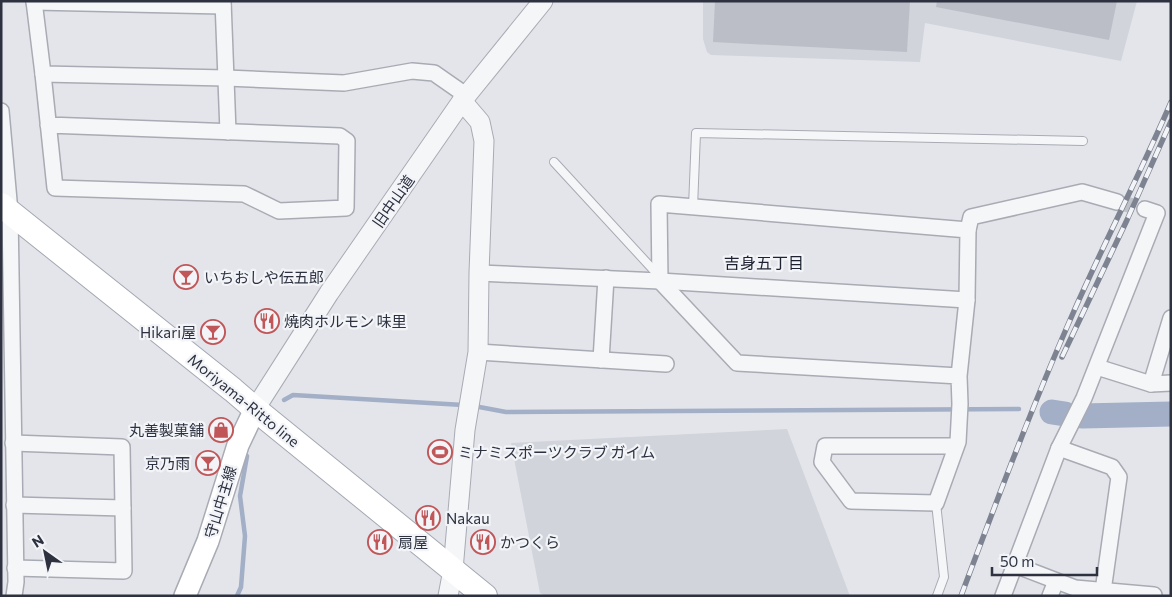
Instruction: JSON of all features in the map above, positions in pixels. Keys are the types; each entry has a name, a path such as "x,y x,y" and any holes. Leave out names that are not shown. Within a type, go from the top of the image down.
{"main road":[{"name":"Moriyama-Ritto line","path":"5,209 234,390 485,596"},
{"name":"守山中主線","path":"185,596 208,541 238,445 255,409"}],"street":[{"name":"旧中山道","path":"255,409 329,294 465,98 543,1"},
{"path":"48,126 340,136 347,141 346,208 279,211 244,194 55,188 48,126 43,74 34,2 223,4 228,132"},
{"path":"43,74 344,83 412,71 434,73 465,98 480,122 484,141 478,352 465,430 453,570 448,596"},
{"path":"1,111 13,443 16,568 14,596"},
{"path":"956,446 825,446 822,462 851,501 936,503 956,446 960,409 959,376 967,300 968,230 971,217 1082,192 1117,202"},
{"path":"959,376 737,363 660,279 659,204 968,230"},
{"path":"1003,596 1059,448 1084,398 1157,212 1145,209"},
{"path":"479,272 660,279 967,300"},
{"path":"601,360 606,278"},
{"path":"1151,384 1171,318"},
{"path":"478,352 666,364"},
{"path":"1097,366 1151,384 1171,383"},
{"path":"13,443 122,447 124,570 16,568"},
{"path":"1059,448 1112,467 1119,477 1103,591"},
{"path":"14,506 123,508"},
{"path":"1015,565 1074,588 1154,595"},
{"path":"1050,596 1056,581"}],"lane":[{"path":"693,207 696,133 1083,141"},
{"path":"554,162 660,279"},
{"path":"936,503 944,577 937,596"}],"shaded area":[{"path":"703,1 1137,1 1121,61 925,23 920,62 711,55 707,52 703,39"},
{"path":"787,429 850,596 545,596 540,593 511,443"}],"building":[{"path":"715,1 910,1 907,52 713,42"},
{"path":"937,1 1117,1 1109,40 936,7"}],"waterway":[{"path":"284,400 293,395 463,405"},
{"path":"474,406 506,412 1019,409"},
{"path":"1052,412 1065,414"},
{"path":"1082,416 1171,414"},
{"path":"237,596 241,587 245,536 240,496 247,456"}],"tunnel":[{"path":"1117,202 1145,209"}],"railway":[{"path":"961,596 1044,381 1086,285 1171,102"},
{"path":"1062,357 1127,220 1171,121"}],"place":[{"name":"いちおしや伝五郎","path":"186,277"},
{"name":"焼肉ホルモン 味里","path":"267,321"},
{"name":"Hikari屋","path":"213,332"},
{"name":"丸善製菓舗","path":"221,430"},
{"name":"ミナミスポーツクラブ ガイム","path":"440,452"},
{"name":"京乃雨","path":"208,463"},
{"name":"Nakau","path":"428,518"},
{"name":"扇屋","path":"380,542"},
{"name":"かつくら","path":"483,542"}],"district":[{"name":"吉身五丁目","path":"764,262"}]}
